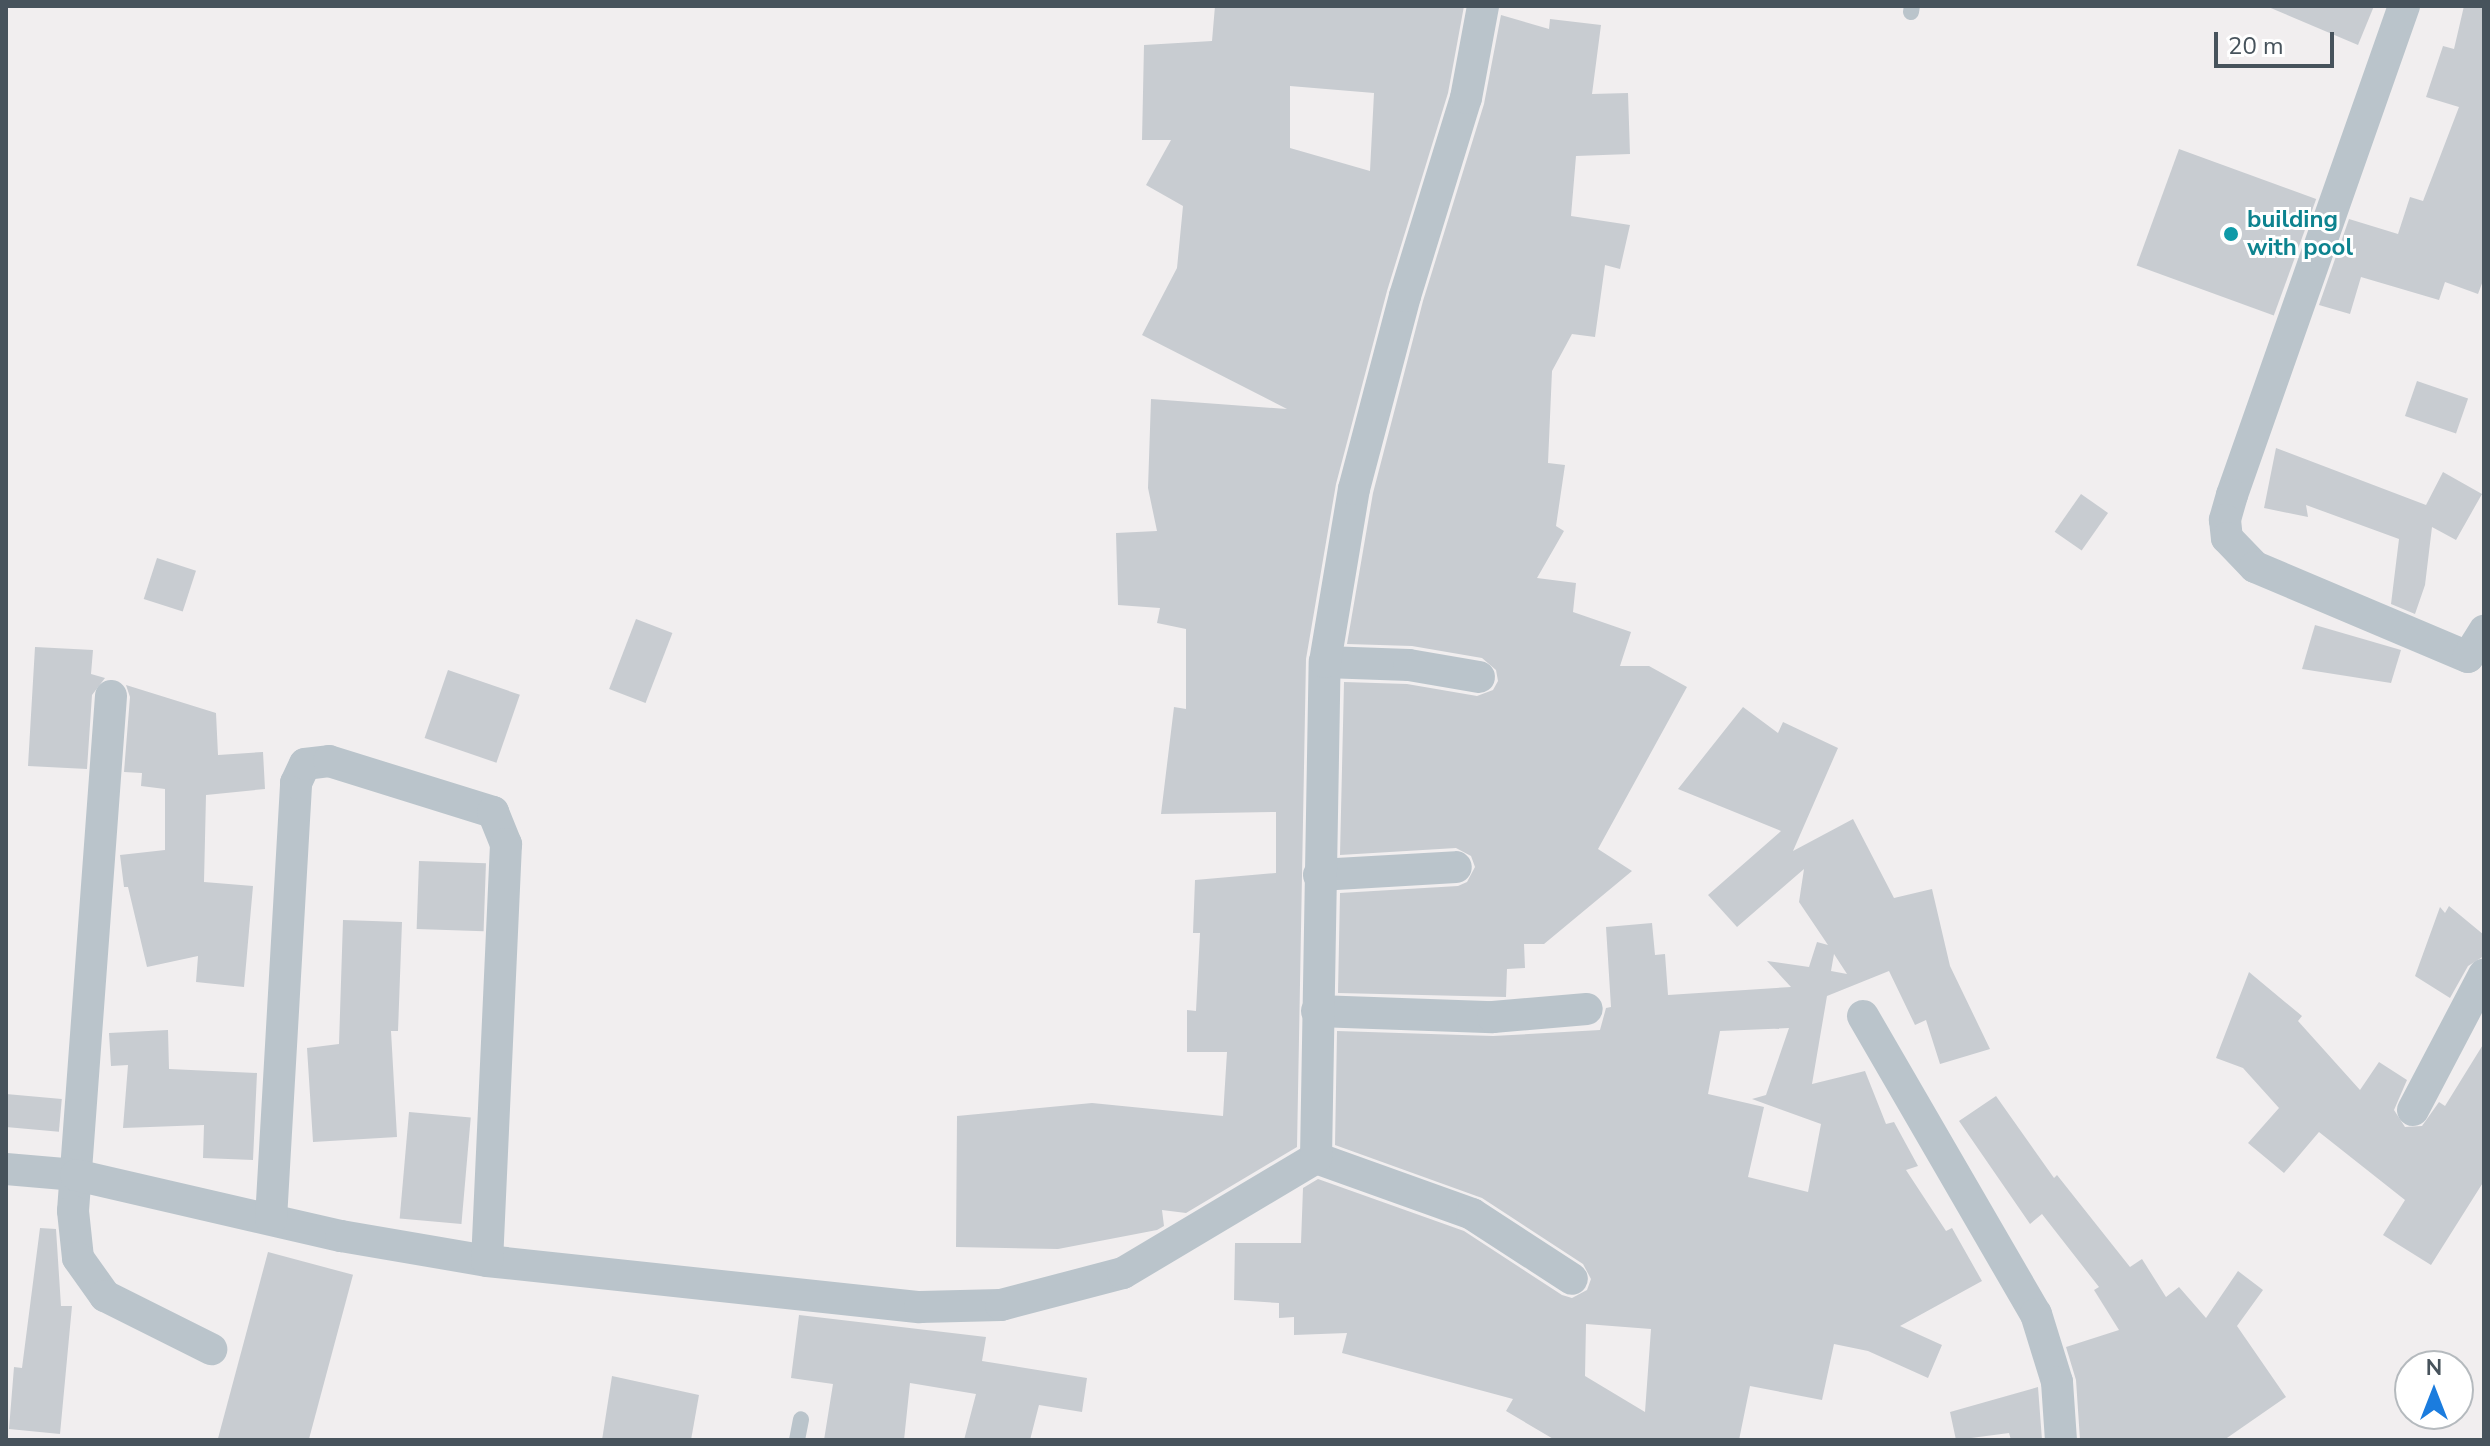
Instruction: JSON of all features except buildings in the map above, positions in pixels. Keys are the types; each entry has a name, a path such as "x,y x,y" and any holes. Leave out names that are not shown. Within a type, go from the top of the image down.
{"street":[{"path":"1316,1158 1325,662 1354,489 1405,296 1466,98 1483,6"},
{"path":"2404,6 2301,289 2232,495 2226,529 2239,556 2255,567 2479,652"},
{"path":"1325,662 1409,665 1479,677"},
{"path":"111,696 76,1175 78,1258 105,1296 211,1349"},
{"path":"271,1219 296,783 305,764 329,761 493,812 506,844 487,1261"},
{"path":"1319,875 1456,867"},
{"path":"2413,1110 2484,975"},
{"path":"1317,1011 1493,1017 1587,1009"},
{"path":"1863,1016 2036,1314 2057,1382 2061,1440"},
{"path":"6,1169 76,1175 271,1219 487,1261 920,1307 1001,1305 1123,1273 1316,1158"},
{"path":"1316,1158 1472,1214 1572,1279"}],"lane":[{"path":"797,1440 801,1419"}],"place":[{"name":"building with pool","path":"2231,234"}]}
